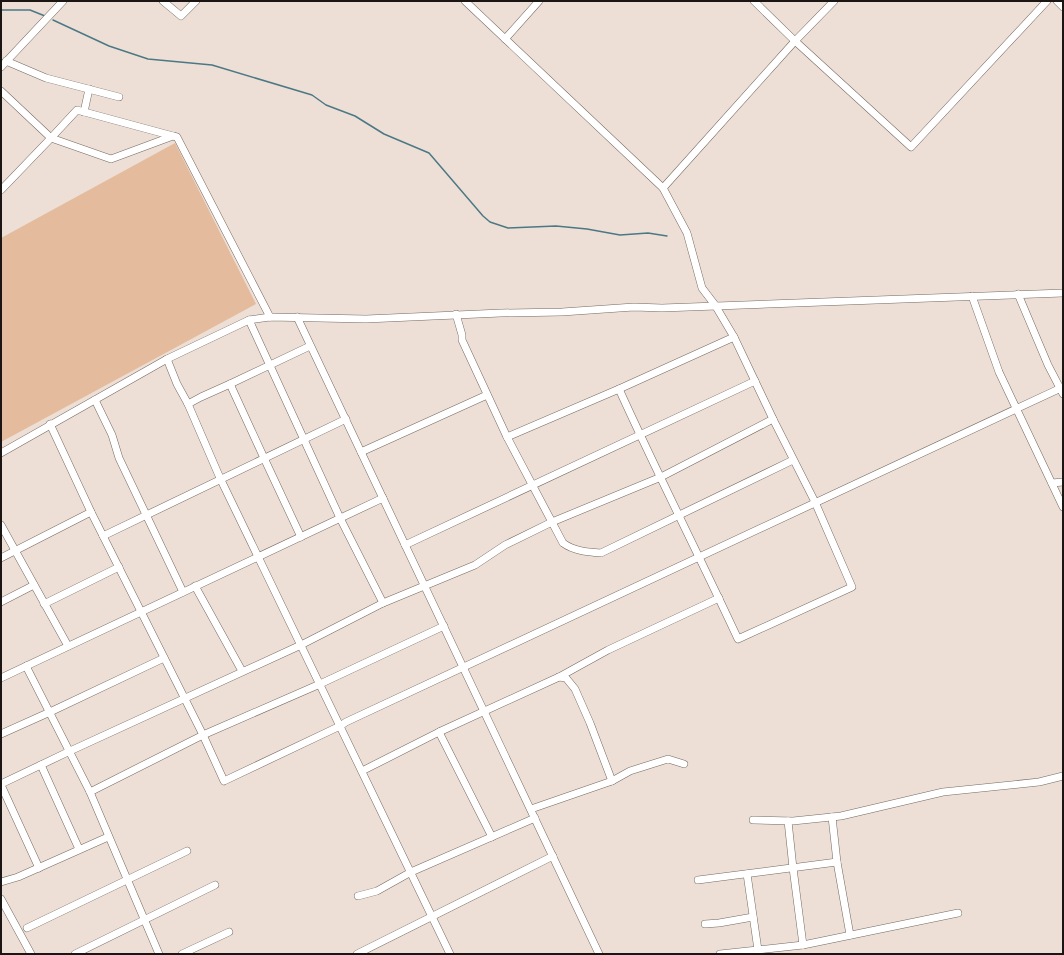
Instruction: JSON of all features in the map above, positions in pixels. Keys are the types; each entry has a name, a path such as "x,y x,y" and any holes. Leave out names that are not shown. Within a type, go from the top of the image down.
{"street":[{"path":"63,1 4,64 46,78 119,97"},
{"path":"163,1 181,16 196,1"},
{"path":"465,1 663,188 686,233 702,288 715,305 734,337 793,460 815,502 852,587 738,639 619,389"},
{"path":"505,39 539,1"},
{"path":"754,1 795,42 911,147 1047,1"},
{"path":"663,188 834,1"},
{"path":"1057,1 1063,7"},
{"path":"84,112 89,90"},
{"path":"1,91 51,138 111,159 173,136"},
{"path":"1,190 77,110 173,136 177,138 270,317"},
{"path":"1,453 50,424 167,360 249,320 270,317 366,319 456,314 562,312 634,308 1063,293"},
{"path":"50,424 91,512 203,734 224,781 346,722 815,502 1062,390 1048,365 1018,294"},
{"path":"972,296 999,372 1063,507"},
{"path":"456,314 462,340 487,395 532,486 563,543 570,548 586,552 601,553 793,460"},
{"path":"297,317 599,954"},
{"path":"249,320 268,365 340,518 383,603"},
{"path":"507,436 619,389 734,337"},
{"path":"188,404 201,396 310,346"},
{"path":"167,360 220,478 450,954"},
{"path":"405,545 755,381"},
{"path":"230,384 301,536"},
{"path":"361,452 487,395"},
{"path":"95,400 112,435 119,458 183,592"},
{"path":"103,536 220,478 346,419"},
{"path":"39,868 1,785 41,764 301,645 383,603 475,565 505,545 552,522 661,477 773,419"},
{"path":"1052,483 1063,482"},
{"path":"1,678 383,498"},
{"path":"1,558 91,512"},
{"path":"1,525 14,551 68,646"},
{"path":"44,604 119,567"},
{"path":"1,602 34,585"},
{"path":"195,586 242,671"},
{"path":"362,771 484,710 559,677 608,650 719,598"},
{"path":"90,792 203,734 320,684 444,626"},
{"path":"1,734 164,658"},
{"path":"26,666 90,792 159,954"},
{"path":"559,677 566,678 575,689 590,722 612,781"},
{"path":"439,732 492,837"},
{"path":"531,809 612,781 630,771 668,758 684,764"},
{"path":"41,764 79,849"},
{"path":"753,820 788,821 841,816 943,792 1039,782 1063,776"},
{"path":"832,817 837,862 850,935"},
{"path":"358,896 377,891 411,872 535,818"},
{"path":"788,821 803,945"},
{"path":"1,882 39,868 108,836"},
{"path":"27,928 187,851"},
{"path":"357,954 553,856"},
{"path":"698,880 837,862"},
{"path":"747,874 758,950"},
{"path":"75,954 215,886"},
{"path":"1,899 31,954"},
{"path":"720,954 803,945 958,913"},
{"path":"705,924 719,924 753,917"},
{"path":"182,954 229,932"}],"shaded area":[{"path":"175,143 256,304 1,442 1,238"}],"waterway":[{"path":"1,10 30,10 45,16"},
{"path":"53,20 109,46 148,59 212,65 312,95 326,105 355,116 384,134 429,153 483,216 490,222 508,228 556,226 587,229 620,235 648,233 667,236"}]}
